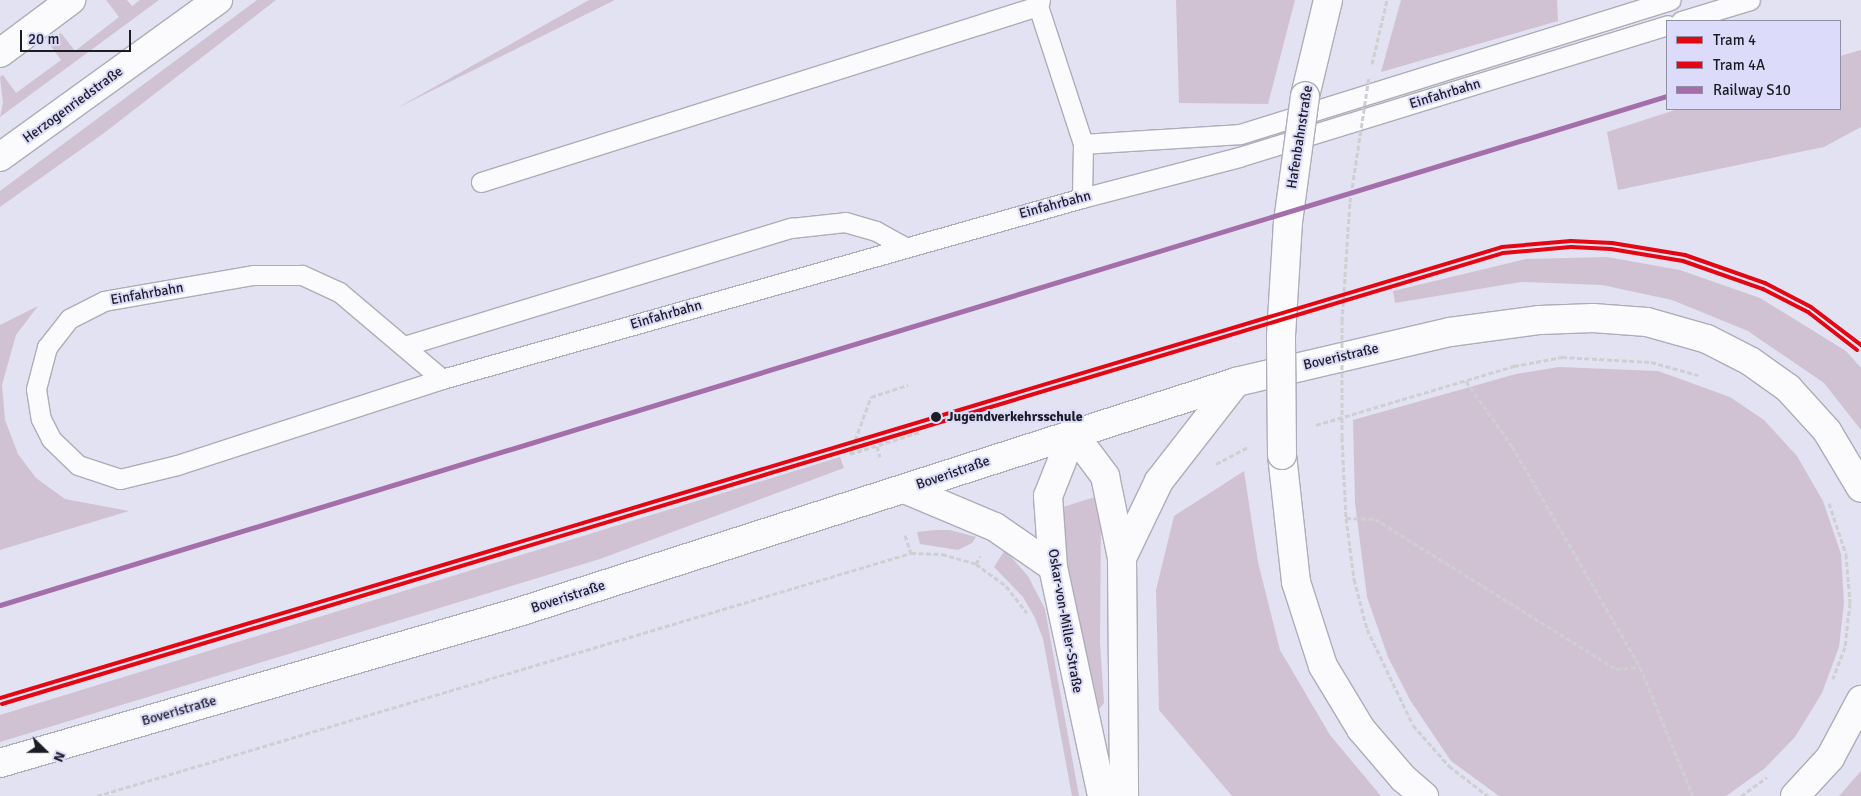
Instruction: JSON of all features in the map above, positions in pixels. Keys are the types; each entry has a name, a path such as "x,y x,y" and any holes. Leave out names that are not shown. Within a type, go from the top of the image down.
{"main road":[{"path":"0,53 71,0"},
{"name":"Herzogenriedstraße","path":"0,157 218,0"},
{"name":"Hafenbahnstraße","path":"1328,0 1305,96 1287,232 1281,336 1282,455 1296,582 1323,666 1361,729 1403,778 1424,796"},
{"name":"Boveristraße","path":"0,763 522,611 907,490 1072,433 1236,382 1450,332 1540,320 1593,318 1647,322 1707,339 1750,361 1788,388 1827,431 1861,488"},
{"path":"1122,558 1159,481 1236,382"},
{"path":"1072,433 1105,476 1122,558 1124,796"},
{"name":"Oskar-von-Miller-Straße","path":"1072,433 1048,496 1053,567 1102,796"},
{"path":"907,490 995,527 1053,567"},
{"path":"1794,796 1830,758 1861,700"}],"lane":[{"path":"1083,144 1240,134 1670,0"},
{"path":"1684,20 1750,0"},
{"path":"481,182 1039,3 1083,144 1082,198"},
{"name":"Einfahrbahn","path":"442,380 339,292 302,275 253,275 104,301 69,319 47,347 36,389 41,419 51,439 78,465 120,479 177,465 442,380 905,247 1239,157 1666,25"},
{"path":"404,346 791,228 845,222 876,231 905,247"}],"path":[{"path":"1387,0 1369,77 1350,212 1342,322 1342,437 1346,518 1354,580 1367,629 1389,680 1413,725 1449,766 1488,796"},
{"path":"1310,427 1514,366 1562,357 1651,362 1703,377"},
{"path":"1466,381 1512,446 1640,667 1693,796"},
{"path":"908,385 871,397 850,454 920,432"},
{"path":"1214,465 1254,444"},
{"path":"877,446 880,457"},
{"path":"1828,500 1846,554 1850,603 1845,648 1830,688"},
{"path":"1346,518 1375,519 1616,669 1640,667"},
{"path":"905,535 911,554"},
{"path":"97,796 911,554 942,554 976,564 1006,586 1030,621"},
{"path":"1741,796 1772,773"}],"shaded area":[{"path":"106,0 127,0 132,6 140,0 159,0 0,117 3,103 0,77 3,75 16,93 61,60 48,42 61,33 75,51 119,17"},
{"path":"257,0 276,0 104,133 0,207 0,191"},
{"path":"589,0 615,0 397,108"},
{"path":"1176,0 1295,0 1268,104 1179,103"},
{"path":"1401,0 1557,0 1558,21 1381,72"},
{"path":"1861,50 1861,127 1824,147 1618,190 1607,132 1675,110 1841,110 1841,56"},
{"path":"1607,257 1680,270 1760,298 1846,351 1861,368 1861,430 1824,383 1748,331 1672,300 1602,285 1521,282 1395,303 1393,291 1526,259"},
{"path":"38,306 16,335 2,385 5,420 18,454 36,478 65,499 129,511 0,550 0,325"},
{"path":"1559,367 1658,371 1730,397 1764,420 1797,456 1823,501 1841,554 1844,603 1839,647 1822,693 1795,737 1764,769 1726,796 1499,796 1451,761 1410,700 1388,657 1367,597 1355,503 1353,420 1516,374"},
{"path":"840,457 844,468 600,559 0,742 0,715"},
{"path":"1244,471 1258,562 1280,650 1330,735 1381,796 1232,796 1159,710 1156,590 1174,516"},
{"path":"1098,496 1101,523 1100,643 1104,703 1097,712 1061,546 1060,508"},
{"path":"950,530 976,537 972,543 958,550 920,544 917,532"},
{"path":"1005,550 1028,576 1045,609 1079,796 1072,796 1043,639 1035,618 1023,597 994,567"},
{"path":"1861,771 1861,796 1839,796"}],"tram line":[{"name":"4","path":"0,698 1502,247 1571,241 1612,243 1685,255 1765,283 1811,307 1861,345"},
{"name":"4A","path":"2,704 1503,253 1571,247 1611,249 1683,261 1763,289 1808,312 1857,350"}],"rail line":[{"name":"S10","path":"0,605 1666,96"}],"place":[{"name":"Jugendverkehrsschule","path":"936,417"}]}
